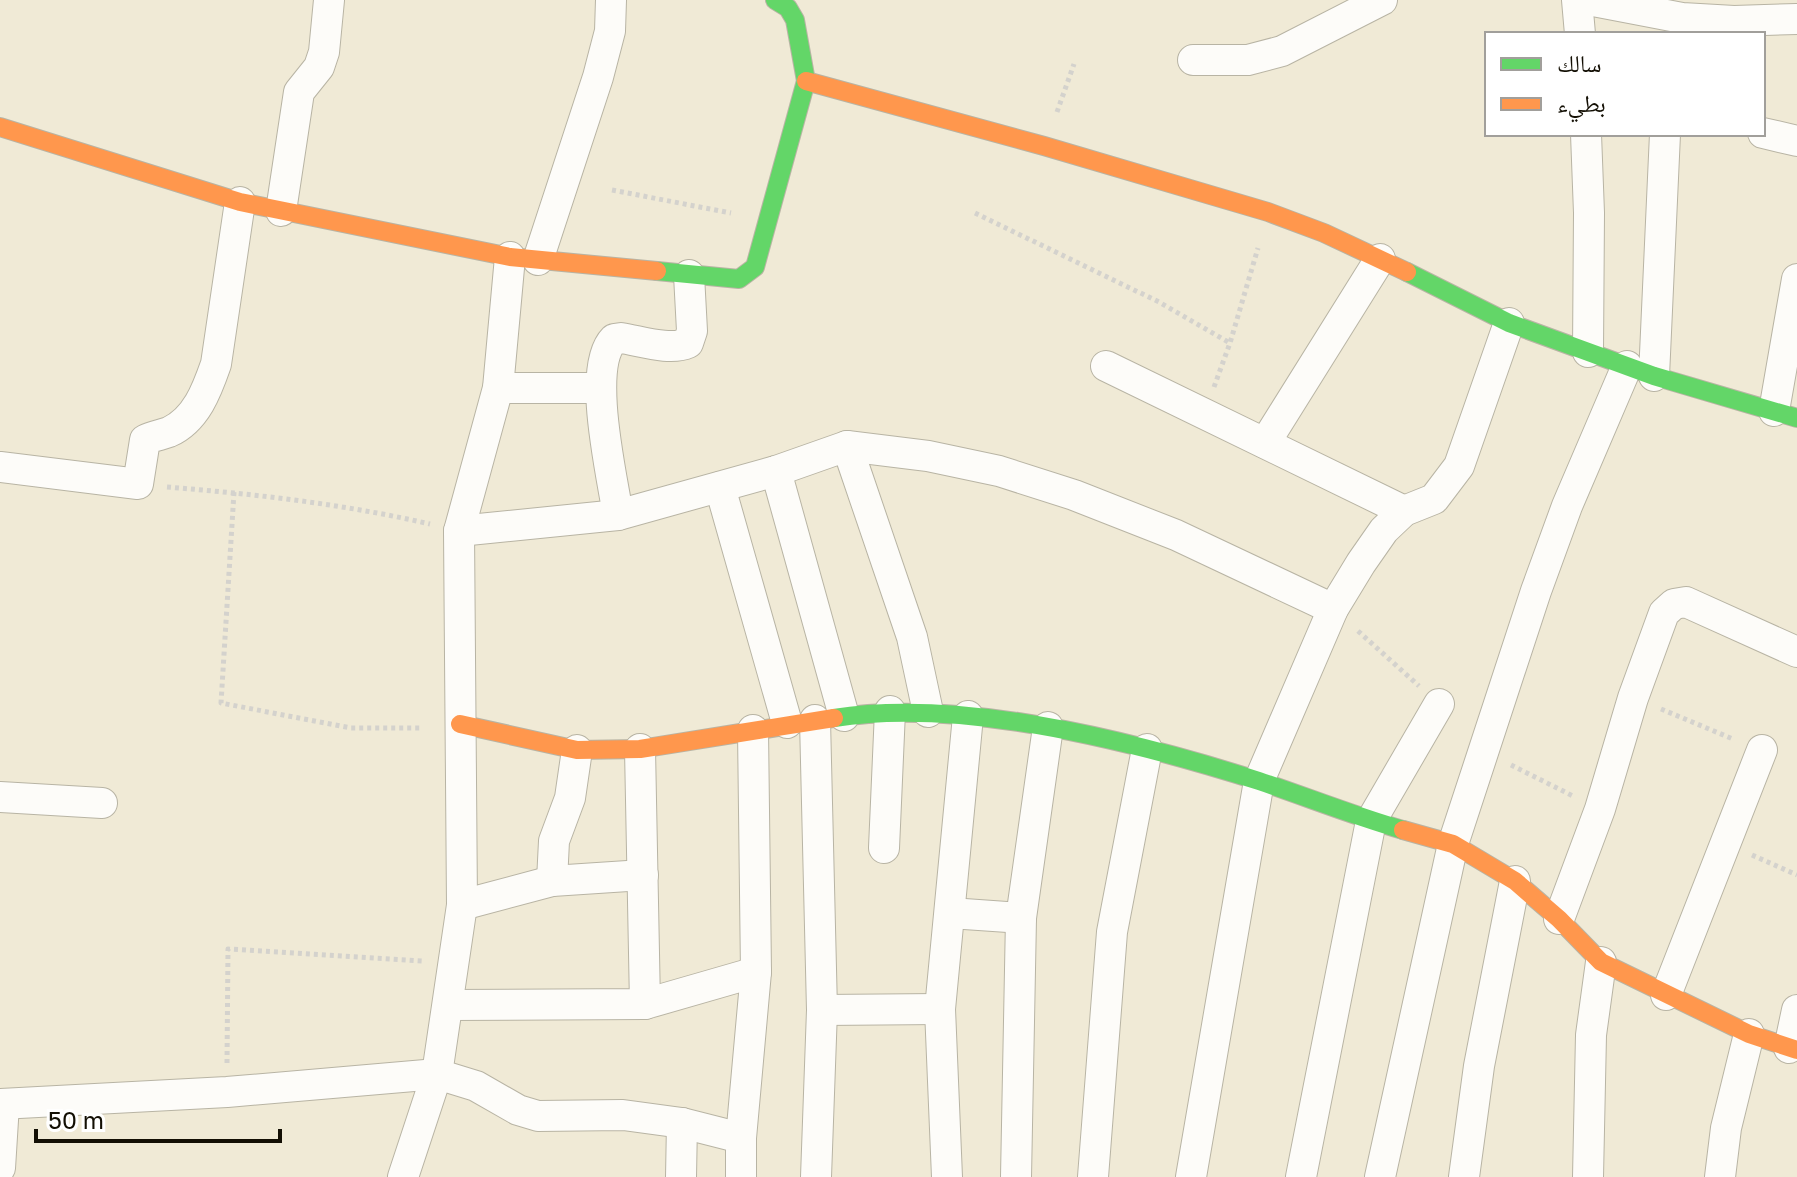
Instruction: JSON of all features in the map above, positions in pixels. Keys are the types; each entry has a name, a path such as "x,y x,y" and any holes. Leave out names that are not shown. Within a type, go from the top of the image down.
{"street":[{"path":"281,211 299,92 319,67 324,52 329,0"},
{"path":"403,1177 437,1074 462,905 459,531 498,388 524,258 598,77 610,31 611,0"},
{"path":"0,127 240,202 281,211 524,258 739,279 755,267 806,81 794,14 784,3 775,0"},
{"path":"1193,60 1248,60 1282,51 1382,0"},
{"path":"1577,0 1580,32"},
{"path":"1588,0 1664,15 1734,21 1797,19"},
{"path":"806,81 1268,212 1324,233 1509,323 1640,371 1786,414 1797,279"},
{"path":"1765,133 1797,141"},
{"path":"1586,136 1588,352"},
{"path":"1380,1177 1453,844 1567,506 1640,371 1665,136"},
{"path":"0,467 138,484 145,440 172,431 182,424 208,389 216,364 240,202"},
{"path":"1265,443 1380,259"},
{"path":"618,515 599,388 604,352 614,339 681,346 688,343 692,331 689,275"},
{"path":"1191,1177 1259,781 1333,609 1384,530 1404,511 1434,499 1459,466 1509,323"},
{"path":"1106,366 1404,511"},
{"path":"498,388 599,388"},
{"path":"459,531 618,515 776,471 847,446 928,456 999,471 1074,495 1176,535 1333,609"},
{"path":"847,446 912,637 928,712"},
{"path":"776,471 816,719 822,1010 816,1177"},
{"path":"720,487 816,719"},
{"path":"1559,919 1600,809 1633,698 1664,613 1674,604 1686,602 1797,652"},
{"path":"1301,1177 1371,821 1439,704"},
{"path":"460,724 577,750 640,749 816,719 890,711 968,716 1048,727 1147,749 1259,781 1371,821 1453,844 1515,881 1559,919 1601,962 1749,1034 1793,1049 1797,1010"},
{"path":"884,848 890,711"},
{"path":"947,1177 940,1009 968,716"},
{"path":"1016,1177 1021,918 1048,727"},
{"path":"741,1177 741,1138 756,972 753,730"},
{"path":"640,749 645,1004"},
{"path":"1093,1177 1112,932 1147,749"},
{"path":"552,881 554,841 570,798 577,750"},
{"path":"1666,995 1762,750"},
{"path":"0,797 102,803"},
{"path":"462,905 552,881 643,875"},
{"path":"1464,1177 1479,1066 1515,881"},
{"path":"950,913 1021,918"},
{"path":"1588,1177 1591,1035 1601,962"},
{"path":"448,1005 645,1004 756,972"},
{"path":"822,1010 940,1009"},
{"path":"1720,1177 1726,1128 1749,1034"},
{"path":"0,1168 2,1104 227,1092 437,1074 476,1086 518,1110 538,1116 623,1115 682,1123 741,1138"},
{"path":"681,1177 682,1123"}],"path":[{"path":"1044,146 1074,64"},
{"path":"612,190 767,221"},
{"path":"1204,413 1230,343 1268,212"},
{"path":"975,213 1159,302 1230,343"},
{"path":"138,484 234,492 375,511 459,531"},
{"path":"234,492 221,703 351,728 405,729 460,724"},
{"path":"1333,609 1439,704"},
{"path":"1633,698 1762,750"},
{"path":"1485,749 1525,774 1600,809"},
{"path":"1725,845 1773,862 1797,875"},
{"path":"227,1092 228,949 453,963"}],"traffic: fast":[{"path":"657,271 739,279 755,267 806,81 795,20 788,8 775,0"},
{"path":"1407,272 1509,323 1654,376 1797,418"},
{"path":"834,718 884,713 992,718 1104,738 1211,766 1403,830"}],"traffic: slow":[{"path":"806,81 1268,212 1324,233 1407,272"},
{"path":"0,127 240,202 510,257 657,271"},
{"path":"460,724 577,750 640,749 834,718"},
{"path":"1403,830 1453,844 1515,881 1559,919 1601,962 1749,1034 1797,1050"}]}
